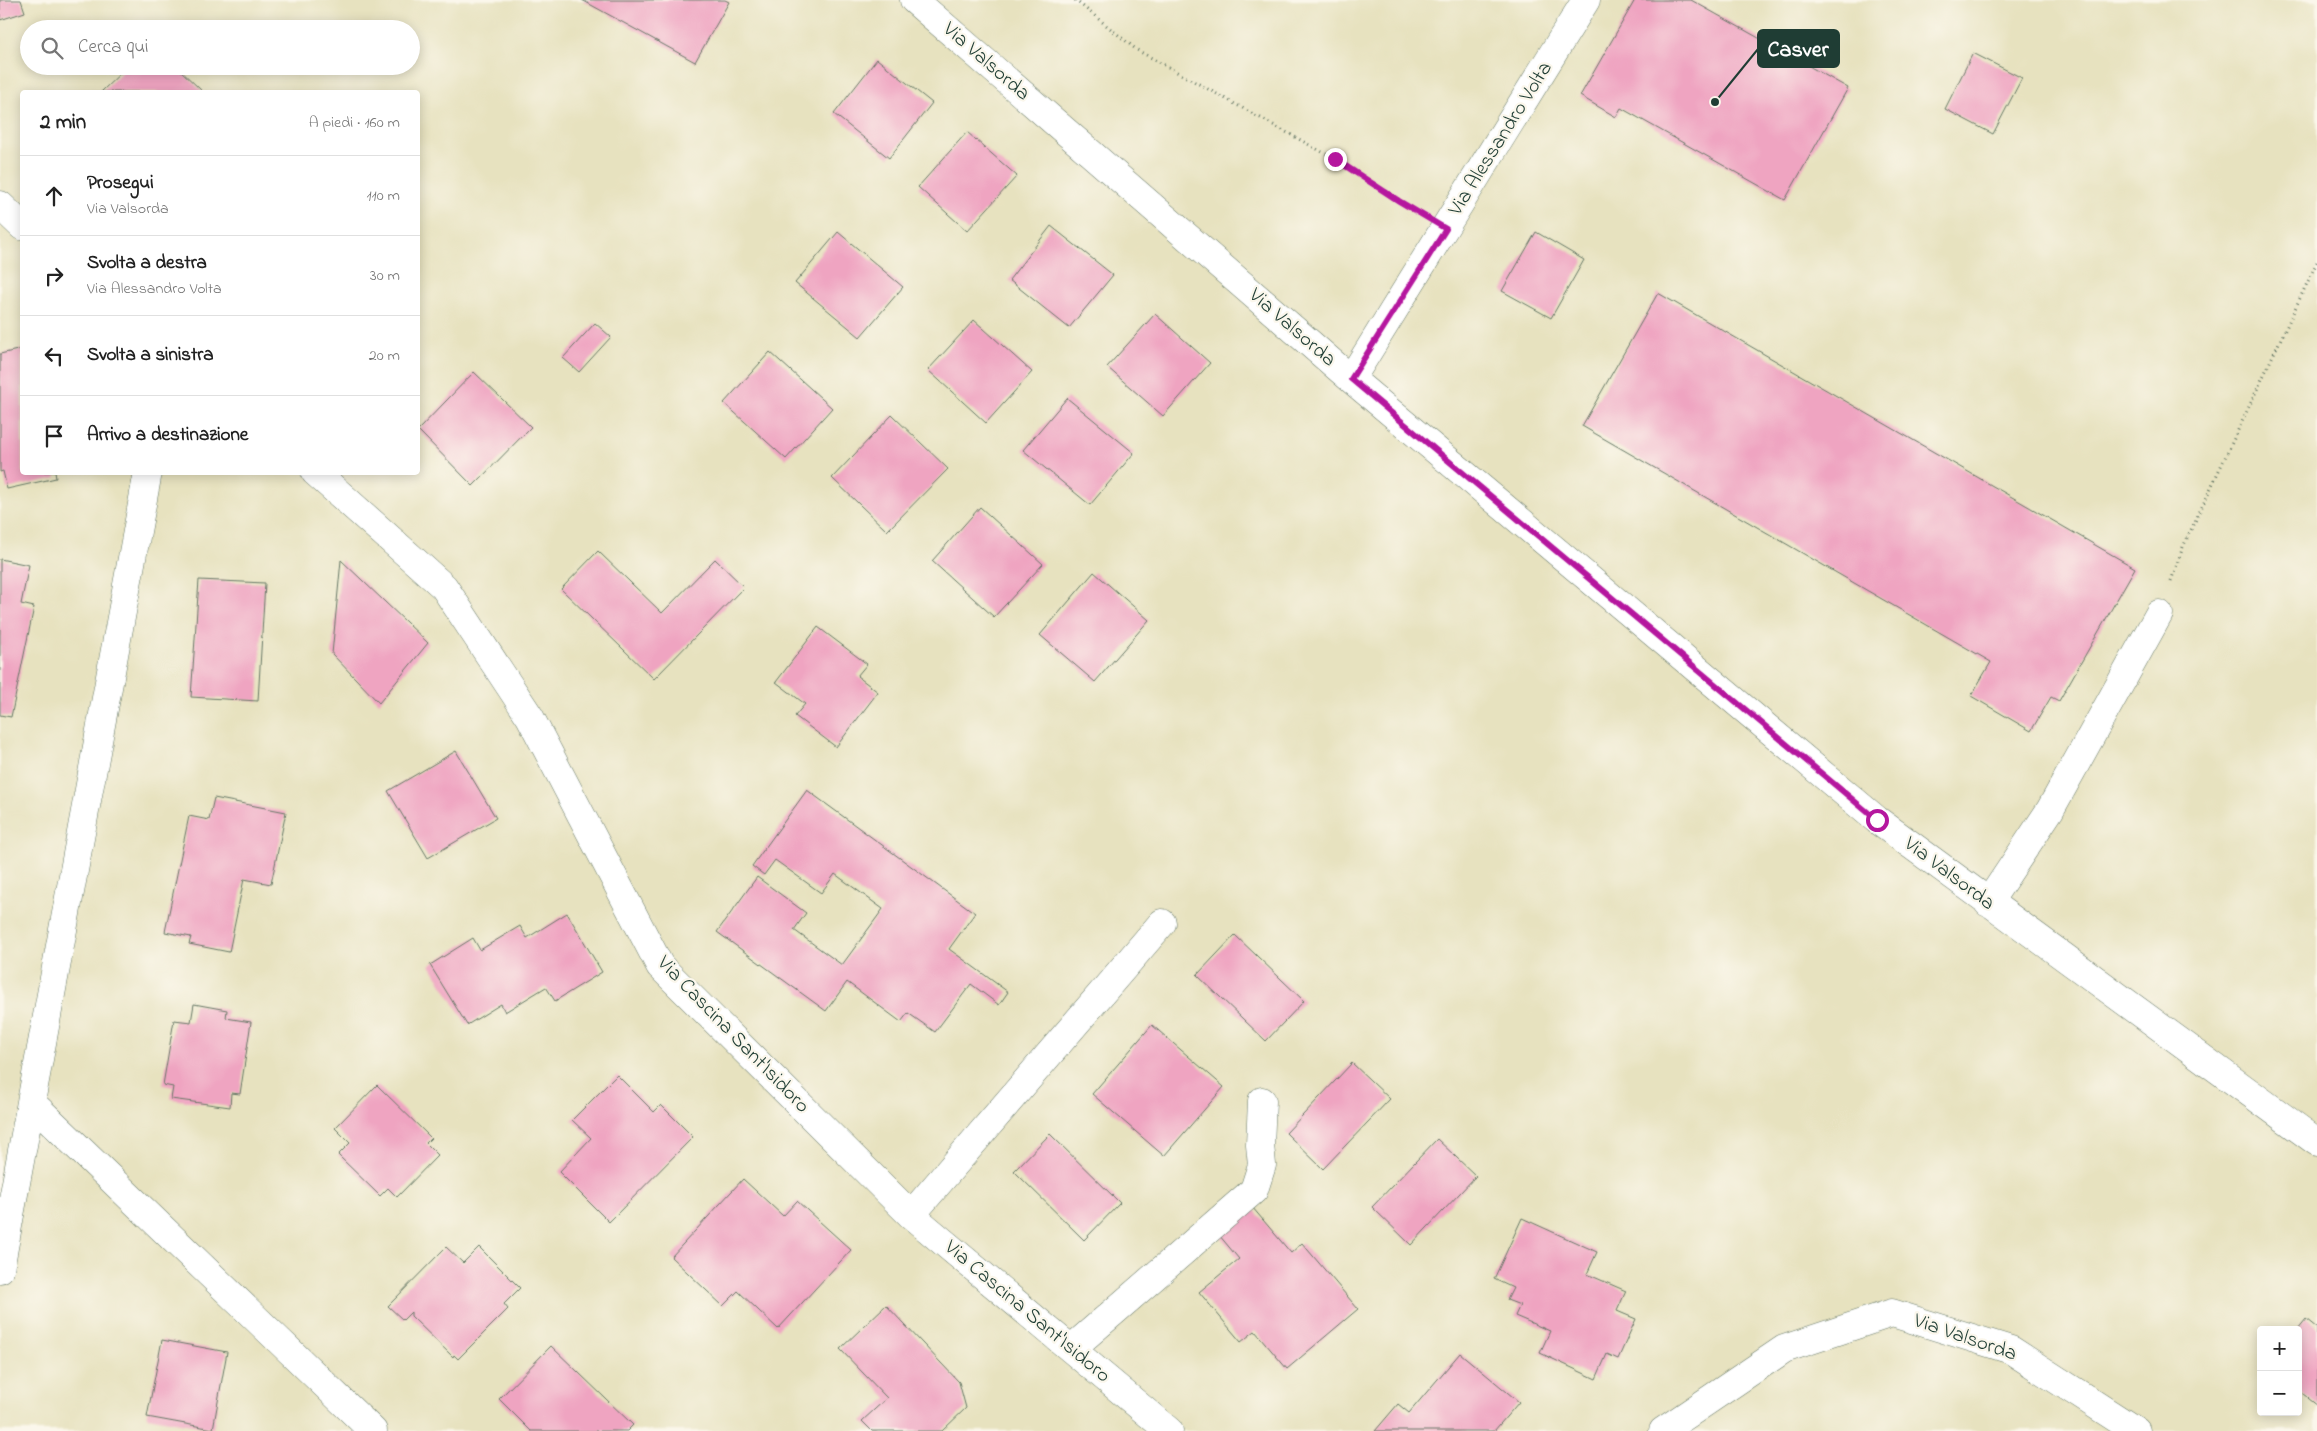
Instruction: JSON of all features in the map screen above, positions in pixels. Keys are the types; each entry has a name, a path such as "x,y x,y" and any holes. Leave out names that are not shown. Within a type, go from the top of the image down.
{"street":[{"name":"Via Valsorda","path":"914,0 1351,379 1877,820 2317,1142"},
{"name":"Via Alessandro Volta","path":"1351,379 1446,229 1586,0"},
{"path":"0,205 20,224"},
{"path":"0,1268 147,475"},
{"name":"Via Cascina Sant'Isidoro","path":"318,475 444,587 530,717 660,966 912,1215 1169,1431"},
{"path":"1988,903 2050,810 2159,614"},
{"path":"912,1215 1162,923"},
{"path":"1071,1349 1254,1190 1262,1165 1260,1146 1262,1100"},
{"path":"31,1102 373,1431"},
{"name":"Via Valsorda","path":"1663,1431 1784,1349 1892,1313 2011,1350 2136,1431"}],"path":[{"path":"1075,0 1137,50 1335,159 1446,229"},
{"path":"2159,614 2183,547 2317,262"}],"building":[{"path":"0,0 21,0 25,12 0,20"},
{"path":"582,0 725,0 729,2 695,62"},
{"path":"1635,0 1691,0 1848,88 1785,200 1621,108 1616,117 1580,96"},
{"path":"1973,53 2022,78 1993,134 1945,109"},
{"path":"877,59 932,103 889,158 834,114"},
{"path":"119,75 185,75 201,90 103,90"},
{"path":"967,132 1017,176 967,231 918,187"},
{"path":"1051,226 1113,275 1069,328 1009,280"},
{"path":"838,232 903,287 860,337 795,283"},
{"path":"1536,232 1584,260 1551,318 1502,291"},
{"path":"1658,293 2135,568 2059,701 2051,697 2031,731 1971,696 1991,662 1582,426"},
{"path":"1155,314 1210,363 1163,416 1107,367"},
{"path":"974,320 1032,372 986,423 928,370"},
{"path":"595,323 611,337 579,372 563,358"},
{"path":"20,349 20,475 56,475 56,478 7,489 3,471 0,472 0,354"},
{"path":"770,352 832,408 786,459 724,403"},
{"path":"474,372 531,427 473,486 420,432 420,428"},
{"path":"1067,398 1134,453 1090,505 1023,450"},
{"path":"892,415 948,469 887,531 832,478"},
{"path":"980,507 1043,564 994,617 932,561"},
{"path":"598,551 662,613 715,559 744,587 654,679 561,589"},
{"path":"0,559 29,565 21,604 34,607 11,717 0,715"},
{"path":"341,560 428,643 379,703 332,654"},
{"path":"1094,572 1149,620 1095,682 1040,635"},
{"path":"199,580 265,583 258,701 191,697"},
{"path":"818,627 867,664 857,676 878,692 836,747 795,716 805,704 776,682"},
{"path":"456,751 496,818 428,858 388,791"},
{"path":"807,790 975,913 949,949 1008,992 999,1005 971,984 935,1032 908,1013 901,1022 847,982 826,1011 717,932 757,877 806,913 794,930 842,965 883,909 835,874 821,893 775,860 764,875 752,866"},
{"path":"214,798 286,812 271,884 244,879 229,952 189,944 191,937 165,932 189,816 209,820"},
{"path":"567,913 602,972 555,1001 546,987 505,1012 501,1004 467,1025 430,965 473,938 480,950 520,926 527,938"},
{"path":"1235,935 1304,1001 1266,1041 1197,975"},
{"path":"194,1004 227,1010 226,1018 251,1022 240,1094 231,1093 230,1107 171,1099 173,1087 163,1085 174,1020 191,1022"},
{"path":"1152,1025 1224,1087 1164,1156 1092,1094"},
{"path":"1352,1063 1390,1099 1323,1169 1286,1133"},
{"path":"617,1075 654,1112 661,1105 693,1137 609,1222 559,1172 591,1138 572,1120"},
{"path":"377,1085 431,1138 426,1143 438,1155 397,1197 388,1188 380,1196 338,1155 350,1143 335,1128"},
{"path":"1050,1134 1120,1203 1084,1240 1014,1171"},
{"path":"1437,1139 1476,1176 1411,1245 1372,1207"},
{"path":"743,1179 783,1216 797,1201 851,1250 778,1329 738,1291 723,1306 671,1257"},
{"path":"1252,1207 1291,1253 1302,1243 1358,1309 1287,1369 1255,1331 1241,1342 1199,1292 1239,1259 1219,1235"},
{"path":"1522,1218 1597,1252 1587,1274 1626,1291 1617,1311 1636,1319 1618,1359 1607,1354 1596,1379 1540,1353 1550,1331 1515,1316 1520,1305 1507,1300 1513,1288 1494,1279"},
{"path":"446,1247 463,1263 479,1247 520,1288 504,1304 508,1309 458,1359 454,1355 453,1357 411,1316 411,1312 403,1320 388,1306"},
{"path":"886,1305 959,1382 966,1408 942,1431 872,1431 862,1421 887,1398 840,1349"},
{"path":"2306,1319 2317,1328 2317,1405 2302,1393 2302,1326 2300,1326"},
{"path":"162,1340 227,1352 213,1429 147,1417"},
{"path":"551,1346 633,1425 627,1431 531,1431 499,1399"},
{"path":"1460,1353 1519,1402 1494,1431 1375,1431 1398,1404 1409,1413"}],"place":[{"name":"Casver","path":"1715,102"}],"route":[{"path":"1335,159 1446,229 1351,379 1877,820"}]}
